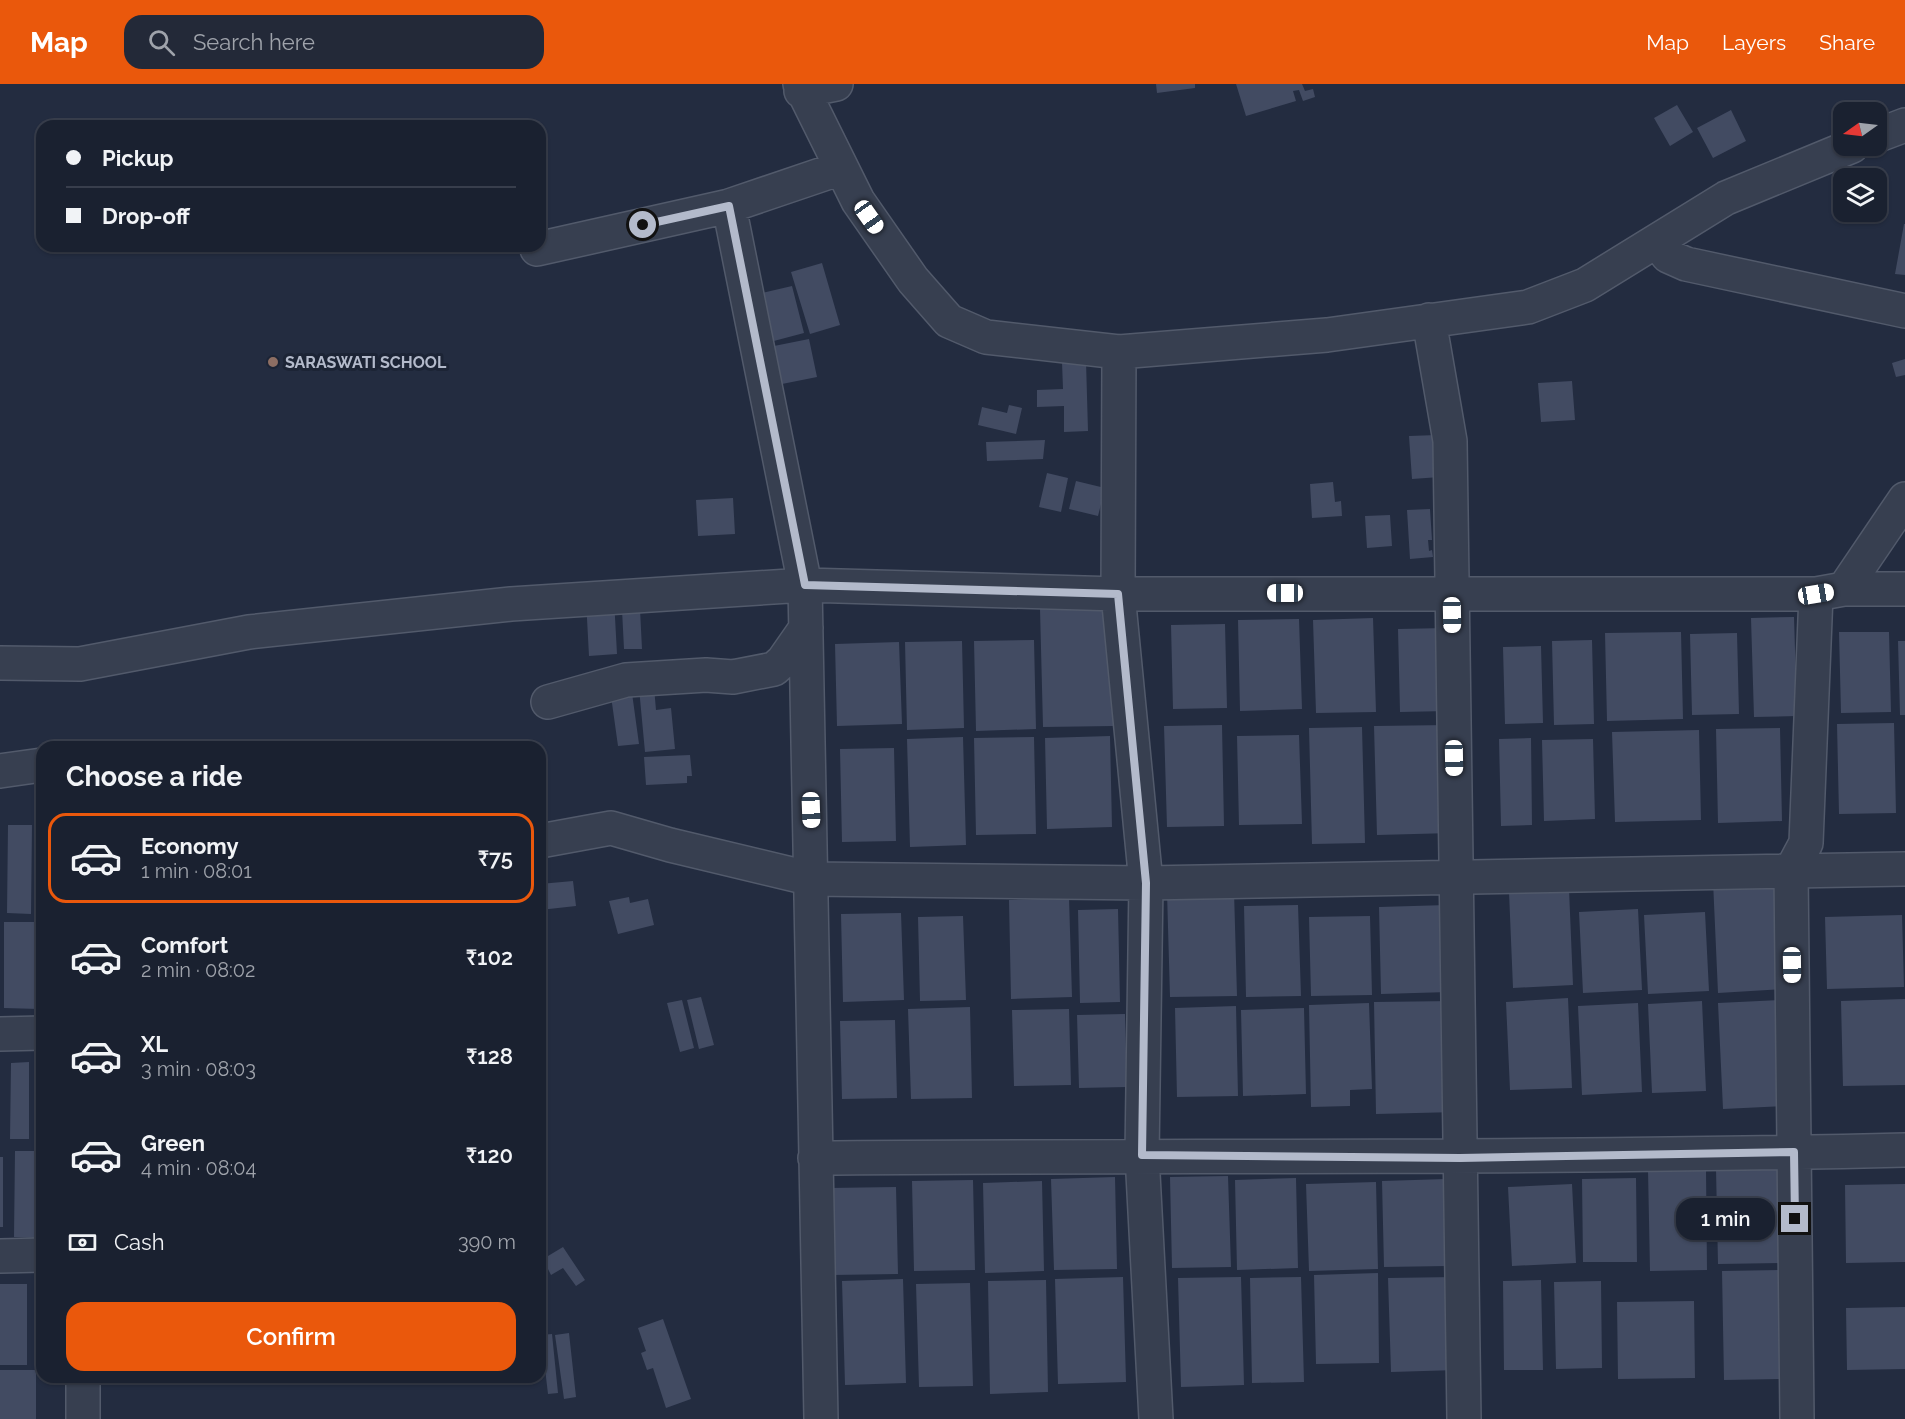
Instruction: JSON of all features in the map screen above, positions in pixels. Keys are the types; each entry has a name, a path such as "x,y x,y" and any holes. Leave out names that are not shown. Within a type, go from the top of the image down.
{"street":[{"path":"836,84 800,88 858,201 913,280 949,321 986,337 1119,352 1327,335 1528,307 1585,285 1725,198 1833,154"},
{"path":"1887,132 1905,125"},
{"path":"546,247 729,206 841,168"},
{"path":"729,206 805,585 813,879 815,1158 821,1419"},
{"path":"1657,242 1668,255 1686,264 1905,311"},
{"path":"1429,320 1450,441 1464,1419"},
{"path":"1119,352 1118,594 1146,883 1142,1155 1156,1419"},
{"path":"1797,1419 1791,871 1806,843 1830,591 1905,499"},
{"path":"0,663 80,664 249,632 511,604 805,585 1118,594 1905,589"},
{"path":"548,702 626,680 706,675 733,677 774,669 783,661 806,628"},
{"path":"0,771 36,766"},
{"path":"546,840 611,828 670,845 813,879 1146,883 1905,869"},
{"path":"0,1034 36,1033"},
{"path":"815,1158 1142,1155 1460,1158 1905,1150"},
{"path":"0,1256 36,1256"},
{"path":"83,1383 83,1419"}],"building":[{"path":"1156,84 1195,84 1195,88 1157,93"},
{"path":"1236,84 1302,84 1305,91 1313,89 1315,97 1303,101 1299,90 1293,91 1296,101 1246,116"},
{"path":"1677,105 1693,132 1670,146 1654,118"},
{"path":"1731,110 1746,141 1713,158 1697,128"},
{"path":"1905,224 1905,275 1895,274"},
{"path":"822,263 840,325 810,334 791,272"},
{"path":"792,286 804,333 770,342 758,294"},
{"path":"809,339 817,377 777,385 769,347"},
{"path":"1905,359 1905,375 1896,377 1892,363"},
{"path":"1086,361 1088,431 1064,432 1064,406 1037,407 1037,390 1063,389 1062,362"},
{"path":"1572,381 1575,420 1541,422 1538,383"},
{"path":"1009,405 1022,408 1016,434 978,425 982,407 1007,413"},
{"path":"1437,435 1440,477 1412,479 1409,436"},
{"path":"1045,440 1043,459 987,461 986,442"},
{"path":"1047,473 1068,478 1061,512 1039,507"},
{"path":"1076,481 1105,488 1098,516 1069,509"},
{"path":"1333,482 1335,502 1341,501 1342,516 1312,518 1310,484"},
{"path":"733,498 735,534 698,536 696,500"},
{"path":"1430,509 1432,540 1428,540 1429,551 1432,550 1433,557 1410,559 1407,510"},
{"path":"1390,515 1392,546 1367,548 1365,516"},
{"path":"639,589 642,649 624,649 621,590"},
{"path":"614,599 617,654 589,656 586,600"},
{"path":"1111,607 1114,726 1043,727 1040,609"},
{"path":"1794,617 1797,716 1754,717 1751,618"},
{"path":"1373,618 1376,712 1316,713 1313,620"},
{"path":"1299,619 1302,709 1240,711 1238,620"},
{"path":"1225,624 1227,708 1173,709 1171,625"},
{"path":"1446,628 1448,711 1400,712 1398,629"},
{"path":"1681,632 1683,719 1607,721 1605,633"},
{"path":"1839,632 1889,632 1891,712 1841,713"},
{"path":"1737,633 1739,714 1692,715 1690,634"},
{"path":"1034,640 1036,729 976,731 974,641"},
{"path":"1592,640 1594,724 1554,725 1552,641"},
{"path":"962,641 964,728 907,730 905,642"},
{"path":"1898,641 1905,641 1905,715 1900,715"},
{"path":"899,642 902,724 837,726 835,644"},
{"path":"1541,646 1543,723 1505,724 1503,647"},
{"path":"654,687 656,710 671,708 675,749 645,752 639,688"},
{"path":"632,693 639,744 618,746 611,696"},
{"path":"1894,723 1896,813 1839,814 1837,724"},
{"path":"1222,725 1224,826 1167,827 1164,726"},
{"path":"1449,725 1452,833 1377,835 1374,726"},
{"path":"1362,727 1365,843 1312,844 1309,728"},
{"path":"1780,728 1782,821 1718,823 1716,729"},
{"path":"1699,730 1701,820 1615,822 1612,732"},
{"path":"1299,735 1302,824 1239,825 1237,736"},
{"path":"1110,736 1112,827 1047,829 1045,738"},
{"path":"963,737 966,845 910,847 907,739"},
{"path":"1034,737 1036,834 976,835 974,738"},
{"path":"1531,738 1532,825 1501,826 1499,739"},
{"path":"1593,739 1595,819 1544,821 1542,740"},
{"path":"894,748 896,841 842,842 840,749"},
{"path":"690,755 692,776 687,776 687,783 646,785 644,757"},
{"path":"8,825 32,825 31,914 7,913"},
{"path":"1777,878 1783,989 1718,993 1713,881"},
{"path":"573,881 576,906 546,909 546,883"},
{"path":"1569,889 1573,985 1513,988 1509,892"},
{"path":"1234,891 1237,996 1170,997 1167,892"},
{"path":"629,897 630,903 648,899 654,925 618,934 609,901"},
{"path":"1069,898 1072,997 1011,999 1009,900"},
{"path":"1298,905 1301,996 1246,997 1244,906"},
{"path":"1447,905 1449,992 1381,994 1379,907"},
{"path":"1118,909 1120,1002 1080,1003 1078,910"},
{"path":"1638,909 1642,990 1583,993 1579,912"},
{"path":"1705,912 1709,991 1648,994 1644,915"},
{"path":"901,913 904,1000 843,1002 841,914"},
{"path":"1902,915 1904,987 1827,989 1825,917"},
{"path":"963,916 966,1000 920,1001 918,917"},
{"path":"1370,916 1372,995 1311,996 1309,917"},
{"path":"4,922 36,922 36,1009 4,1008"},
{"path":"701,997 714,1045 699,1049 687,1000"},
{"path":"1568,998 1572,1088 1510,1090 1506,1002"},
{"path":"1905,999 1905,1085 1843,1086 1841,1001"},
{"path":"682,1000 694,1048 680,1052 667,1003"},
{"path":"1782,1000 1787,1106 1723,1109 1718,1003"},
{"path":"1454,1001 1457,1112 1376,1114 1374,1002"},
{"path":"1702,1001 1706,1091 1652,1093 1648,1004"},
{"path":"1369,1003 1372,1089 1350,1090 1350,1106 1311,1107 1309,1005"},
{"path":"1638,1003 1642,1092 1582,1095 1578,1006"},
{"path":"1236,1006 1238,1096 1177,1097 1175,1008"},
{"path":"970,1007 972,1098 911,1099 908,1009"},
{"path":"1304,1008 1306,1094 1243,1096 1241,1010"},
{"path":"1069,1009 1071,1085 1014,1086 1012,1010"},
{"path":"1125,1014 1127,1087 1079,1088 1077,1015"},
{"path":"895,1020 897,1098 842,1099 840,1021"},
{"path":"29,1062 29,1139 10,1139 11,1063"},
{"path":"15,1151 36,1151 36,1238 14,1237"},
{"path":"0,1157 3,1157 3,1227 0,1227"},
{"path":"1786,1168 1787,1263 1718,1264 1716,1169"},
{"path":"1648,1170 1706,1170 1707,1270 1650,1271"},
{"path":"1228,1176 1231,1267 1172,1268 1170,1177"},
{"path":"1115,1177 1117,1269 1054,1270 1051,1179"},
{"path":"1296,1178 1298,1268 1237,1270 1235,1180"},
{"path":"1636,1178 1637,1262 1583,1262 1582,1179"},
{"path":"1446,1179 1448,1266 1384,1267 1382,1181"},
{"path":"973,1180 975,1270 914,1271 912,1181"},
{"path":"1042,1181 1044,1271 985,1273 983,1183"},
{"path":"1376,1182 1378,1269 1309,1271 1306,1184"},
{"path":"1572,1184 1576,1263 1512,1266 1508,1187"},
{"path":"1905,1184 1905,1262 1846,1263 1845,1185"},
{"path":"896,1187 898,1274 832,1275 829,1188"},
{"path":"563,1247 585,1280 576,1286 563,1268 551,1275 546,1265 546,1257"},
{"path":"1781,1270 1783,1379 1724,1380 1722,1271"},
{"path":"1378,1273 1379,1363 1316,1364 1314,1275"},
{"path":"1123,1277 1126,1382 1058,1384 1055,1279"},
{"path":"1241,1277 1244,1385 1181,1387 1178,1278"},
{"path":"1301,1277 1304,1382 1252,1383 1250,1278"},
{"path":"1455,1277 1457,1370 1391,1372 1388,1278"},
{"path":"903,1279 906,1383 845,1385 842,1281"},
{"path":"1046,1280 1048,1392 990,1394 988,1281"},
{"path":"1541,1280 1543,1370 1504,1370 1503,1281"},
{"path":"1601,1281 1602,1368 1556,1369 1554,1282"},
{"path":"970,1283 973,1386 919,1387 916,1284"},
{"path":"0,1284 27,1284 27,1365 0,1365"},
{"path":"1694,1301 1695,1378 1618,1379 1617,1302"},
{"path":"1905,1307 1905,1369 1847,1370 1846,1308"},
{"path":"663,1319 691,1399 666,1408 653,1368 647,1370 641,1353 646,1351 638,1328"},
{"path":"569,1333 576,1397 564,1399 555,1335"},
{"path":"552,1334 558,1393 548,1394 546,1335"},
{"path":"0,1370 36,1370 36,1419 0,1419"}],"place":[{"name":"SARASWATI SCHOOL","path":"273,362"}],"route":[{"path":"643,225 729,206 805,585 1118,594 1146,883 1142,1155 1460,1158 1794,1152 1795,1219"}]}
